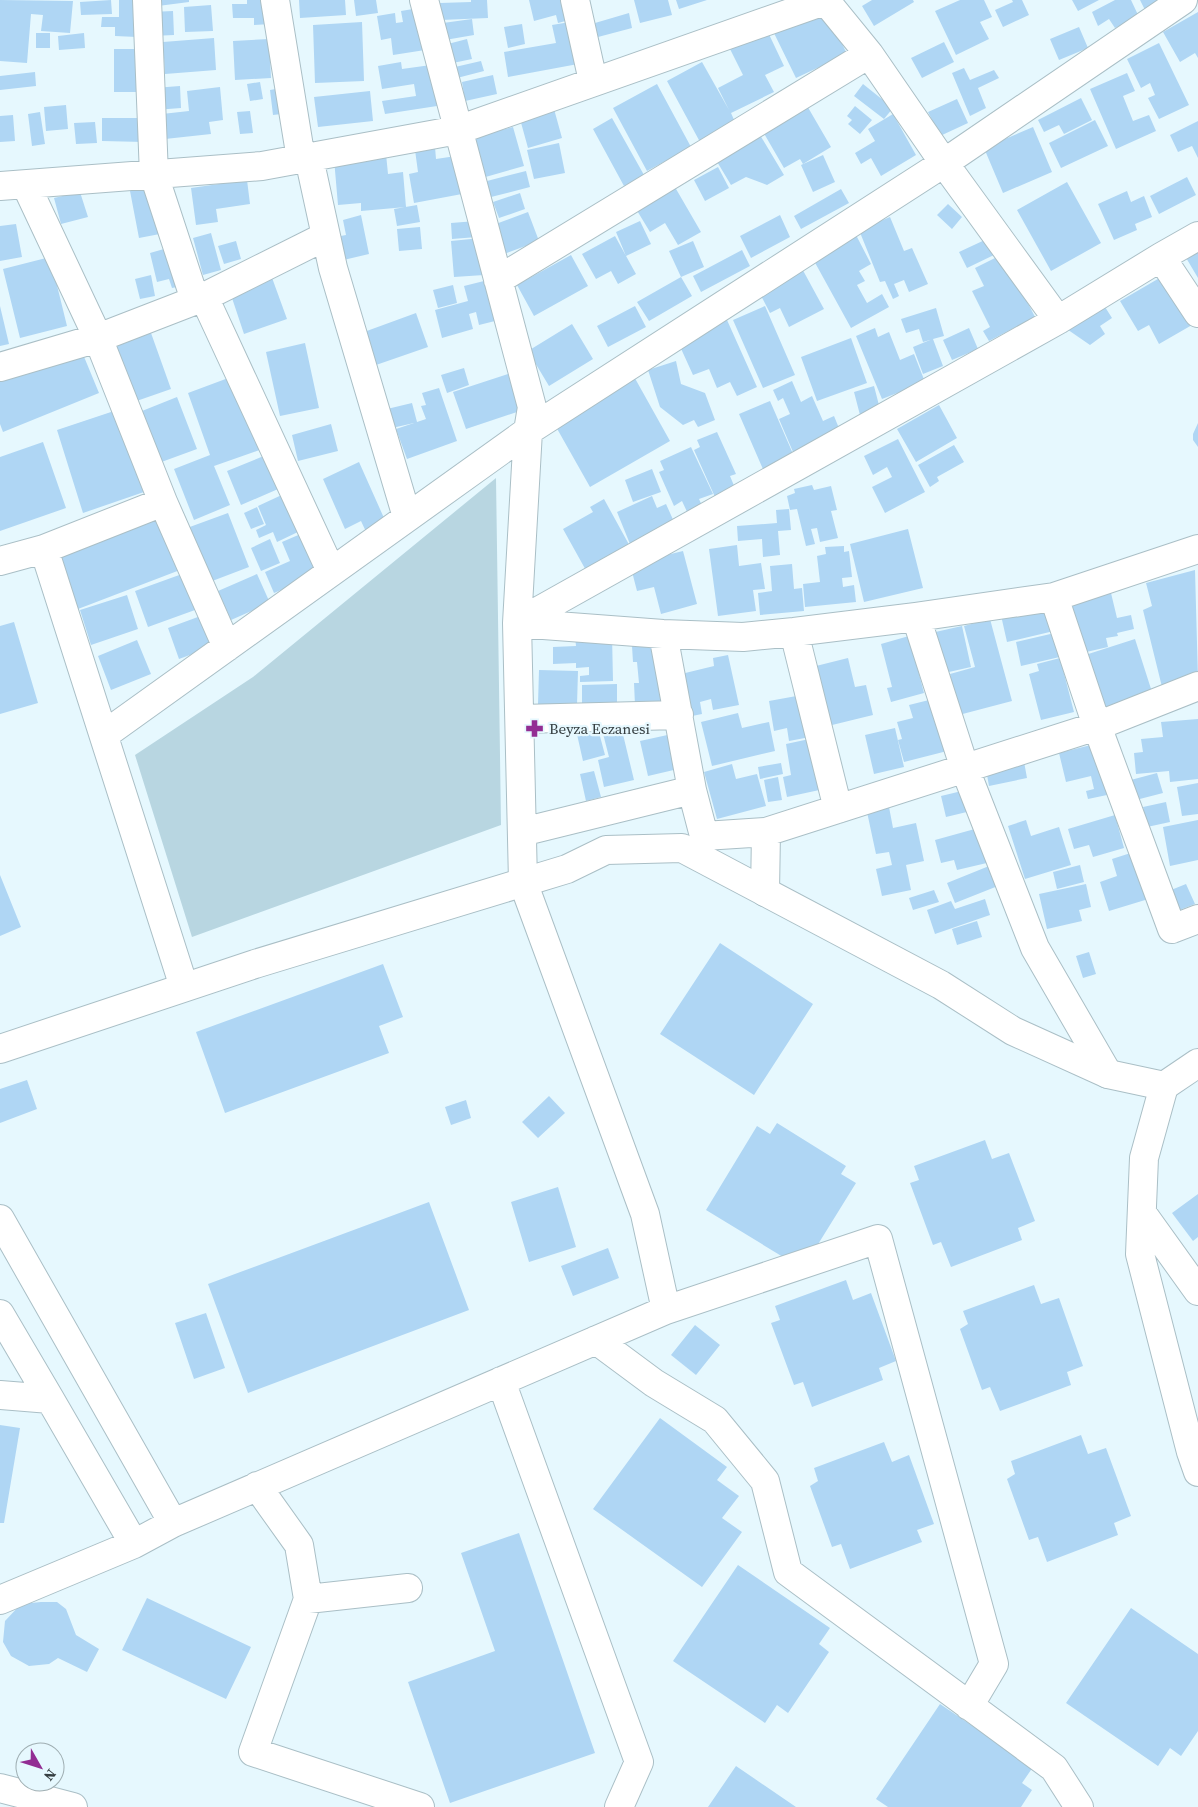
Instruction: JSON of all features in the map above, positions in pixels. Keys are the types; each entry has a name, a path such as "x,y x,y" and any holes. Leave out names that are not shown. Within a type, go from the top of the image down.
{"main road":[{"path":"147,0 154,175 200,298 331,571"},
{"path":"275,0 305,158 326,236 332,268 407,517"},
{"path":"424,0 532,407 528,431 517,623 521,719 523,882 645,1214 666,1310"},
{"path":"574,0 593,81"},
{"path":"227,647 163,502 98,338 13,185 262,166 458,130 826,0 869,54 944,163 1058,320"},
{"path":"104,735 528,431 944,163 1183,0"},
{"path":"498,280 869,54"},
{"path":"0,367 98,338 200,298 326,236"},
{"path":"517,623 1058,320 1198,236"},
{"path":"1161,257 1198,313"},
{"path":"0,561 44,549 163,502"},
{"path":"44,549 184,987"},
{"path":"517,623 663,634 743,637 794,632 916,618 1054,597 1198,550"},
{"path":"1054,597 1097,726 1172,929 1198,919"},
{"path":"916,618 965,769 1035,948 1108,1074"},
{"path":"794,632 838,809"},
{"path":"663,634 692,790 704,836 766,832 1097,726 1198,686"},
{"path":"521,719 679,715"},
{"path":"522,832 692,790"},
{"path":"765,892 766,832"},
{"path":"0,1049 255,964 567,869 606,850 682,848 941,984 1013,1031 1108,1074 1164,1086"},
{"path":"1198,1063 1164,1086 1144,1158 1140,1254 1198,1472"},
{"path":"1142,1214 1198,1291"},
{"path":"0,1219 173,1522"},
{"path":"0,1600 134,1544 173,1522 666,1310 878,1239 994,1664 970,1706"},
{"path":"0,1314 134,1544"},
{"path":"596,1340 654,1383 715,1420 765,1481 788,1572 1054,1768 1079,1807"},
{"path":"501,1381 639,1762 619,1807"},
{"path":"0,1395 50,1399"},
{"path":"257,1486 300,1545 308,1599 253,1752 420,1807"},
{"path":"308,1599 408,1588"},
{"path":"0,1788 73,1807"}],"shaded area":[{"path":"496,478 501,825 192,937 135,755 253,677"}],"building":[{"path":"0,0 73,1 70,33 41,31 43,15 31,14 27,63 0,61"},
{"path":"111,0 112,14 81,15 80,2"},
{"path":"119,0 138,0 137,37 115,36 115,27 101,27 102,17 119,17"},
{"path":"157,0 189,0 189,2 158,6"},
{"path":"247,0 270,0 271,24 254,25 254,18 233,18 232,4 247,4"},
{"path":"299,0 345,0 346,15 300,18"},
{"path":"354,0 376,0 378,13 356,16"},
{"path":"471,0 487,0 488,18 441,20 440,3 471,2"},
{"path":"529,0 568,0 573,19 558,23 556,15 534,21"},
{"path":"634,0 668,0 672,15 640,23"},
{"path":"676,0 707,0 679,9"},
{"path":"872,0 913,0 914,2 874,26 862,6"},
{"path":"960,0 984,0 992,17 980,22 989,39 956,55 935,11"},
{"path":"1012,0 1022,0 1029,15 1003,27 995,10 1013,2"},
{"path":"1072,0 1099,0 1078,11"},
{"path":"1115,0 1131,0 1139,17 1115,28 1109,19 1098,26 1092,12"},
{"path":"1140,0 1160,0 1145,10"},
{"path":"211,5 213,31 185,32 184,7"},
{"path":"823,5 847,54 796,78 772,29"},
{"path":"419,8 425,50 393,55 391,38 381,40 377,16 395,13 396,23 403,22 401,11"},
{"path":"173,11 174,35 152,36 151,12"},
{"path":"1198,12 1198,58 1195,53 1180,62 1163,32"},
{"path":"629,13 632,28 598,37 595,23"},
{"path":"472,19 474,35 445,40 443,23"},
{"path":"362,22 364,81 315,83 313,25"},
{"path":"570,22 578,64 508,77 504,52 556,43 552,25"},
{"path":"522,24 525,44 508,48 504,27"},
{"path":"1079,27 1088,48 1059,60 1050,39"},
{"path":"766,28 784,66 765,75 774,92 731,113 735,122 700,142 667,81 702,62 729,110 718,88 743,75 729,47"},
{"path":"36,33 50,33 50,48 36,48"},
{"path":"84,33 85,48 59,50 58,36"},
{"path":"214,38 216,70 165,74 163,42"},
{"path":"269,39 271,78 235,80 233,41"},
{"path":"467,39 472,59 448,64 444,45"},
{"path":"944,42 954,62 922,78 911,58"},
{"path":"1159,43 1189,105 1159,119 1148,98 1155,95 1150,83 1141,88 1127,59"},
{"path":"114,49 139,49 140,92 114,92"},
{"path":"481,61 484,71 457,78 455,67"},
{"path":"401,62 402,69 431,65 437,106 385,114 382,101 416,96 414,84 382,89 378,66"},
{"path":"964,68 970,80 994,70 999,78 978,88 986,108 970,116 952,73"},
{"path":"35,72 36,86 0,90 0,76"},
{"path":"1127,73 1135,91 1123,96 1133,121 1149,115 1156,131 1116,149 1090,89"},
{"path":"493,75 497,94 465,101 462,82"},
{"path":"260,82 263,99 250,101 247,84"},
{"path":"657,84 691,147 647,171 613,108"},
{"path":"863,84 893,108 884,119 854,96"},
{"path":"180,86 181,108 155,110 154,88"},
{"path":"220,87 223,120 209,122 211,134 165,139 162,114 189,111 187,91"},
{"path":"287,87 290,113 273,115 270,90"},
{"path":"370,91 373,121 318,127 314,97"},
{"path":"1081,98 1092,120 1064,134 1059,125 1044,132 1038,120"},
{"path":"957,99 968,123 940,136 928,112"},
{"path":"806,104 831,147 803,164 800,159 784,168 762,130"},
{"path":"66,105 68,129 46,131 44,107"},
{"path":"855,106 872,120 860,134 848,124 852,120 847,116"},
{"path":"554,109 562,138 528,148 520,119"},
{"path":"250,111 253,133 240,134 237,112"},
{"path":"40,112 45,144 32,146 28,114"},
{"path":"893,114 916,155 881,176 871,158 861,164 855,153 875,141 868,129"},
{"path":"13,115 15,141 0,142 0,116"},
{"path":"102,118 144,118 144,142 102,141"},
{"path":"612,118 644,175 624,186 593,129"},
{"path":"1095,120 1108,146 1061,168 1049,143"},
{"path":"1198,121 1198,158 1192,146 1178,152 1170,135"},
{"path":"95,122 97,143 76,144 74,123"},
{"path":"513,127 524,166 482,178 471,138"},
{"path":"1033,127 1052,172 1003,193 984,148"},
{"path":"760,135 784,175 767,185 746,177 731,185 716,160"},
{"path":"559,143 565,173 534,179 527,150"},
{"path":"435,147 436,159 456,156 462,194 414,203 409,174 418,172 415,150"},
{"path":"386,154 388,174 403,172 406,207 361,211 361,203 338,205 334,159"},
{"path":"823,155 835,182 813,192 801,165"},
{"path":"718,167 729,188 705,201 694,180"},
{"path":"526,171 530,187 491,197 487,181"},
{"path":"1187,177 1196,195 1159,214 1150,196"},
{"path":"247,180 250,204 216,209 218,222 196,225 191,188"},
{"path":"672,182 701,232 678,245 665,223 650,232 633,204"},
{"path":"1067,182 1101,243 1051,271 1017,210"},
{"path":"157,186 165,233 139,238 130,191"},
{"path":"841,189 849,203 801,229 794,216"},
{"path":"1127,191 1131,202 1144,196 1152,217 1135,224 1137,230 1114,240 1098,204"},
{"path":"80,192 88,217 61,224 54,198"},
{"path":"520,193 525,209 499,218 493,202"},
{"path":"948,204 962,217 952,229 937,215"},
{"path":"417,205 420,222 397,226 394,209"},
{"path":"528,212 539,241 504,254 493,225"},
{"path":"361,215 369,254 335,262 330,238 346,235 343,220"},
{"path":"780,215 790,237 751,258 740,236"},
{"path":"890,217 904,251 912,248 928,284 909,292 904,280 894,284 899,296 893,299 885,281 880,282 859,230"},
{"path":"476,221 477,237 452,239 451,223"},
{"path":"640,221 651,244 626,256 616,232"},
{"path":"16,224 22,257 0,261 0,226"},
{"path":"420,227 422,249 399,251 397,229"},
{"path":"211,233 221,270 203,275 193,238"},
{"path":"856,235 871,264 859,271 865,281 857,285 867,303 882,294 889,307 851,328 813,259"},
{"path":"615,236 636,274 618,284 611,271 596,279 582,254"},
{"path":"481,238 484,275 454,277 451,241"},
{"path":"989,238 996,254 967,268 959,252"},
{"path":"236,241 241,259 224,264 218,246"},
{"path":"693,241 704,267 681,277 669,251"},
{"path":"171,247 182,286 172,288 169,279 157,282 150,253"},
{"path":"1198,249 1198,278 1185,256"},
{"path":"742,250 750,266 701,292 693,276"},
{"path":"1003,254 1035,317 989,341 983,331 990,327 972,291 984,286 975,268"},
{"path":"571,255 588,286 534,316 517,285"},
{"path":"50,257 67,326 20,338 3,269"},
{"path":"799,263 824,309 789,327 780,308 770,313 756,286"},
{"path":"151,275 155,296 140,299 135,279"},
{"path":"271,275 287,319 244,334 229,289"},
{"path":"1163,276 1192,325 1159,344 1149,325 1138,331 1120,301"},
{"path":"681,277 692,296 649,321 637,302"},
{"path":"484,281 495,321 479,325 476,312 469,314 473,329 442,338 435,310 468,301 464,286"},
{"path":"453,285 457,303 438,308 433,290"},
{"path":"1100,299 1112,318 1100,326 1105,334 1090,345 1061,325"},
{"path":"0,306 9,344 0,346"},
{"path":"635,306 646,327 608,347 597,326"},
{"path":"765,306 795,375 763,388 733,320"},
{"path":"936,308 944,336 933,339 943,366 923,374 913,347 930,340 923,342 919,329 906,333 901,319"},
{"path":"416,313 428,347 376,365 364,332"},
{"path":"727,320 757,387 737,396 730,382 717,388 709,369 693,375 678,342"},
{"path":"572,324 593,359 549,386 528,351"},
{"path":"875,328 878,337 889,332 900,360 914,354 925,382 882,399 856,336"},
{"path":"969,328 978,349 952,360 943,340"},
{"path":"151,333 171,389 128,404 109,348"},
{"path":"851,338 867,383 817,401 801,357"},
{"path":"305,343 319,408 280,416 266,352"},
{"path":"80,347 99,393 3,432 0,424 0,379"},
{"path":"676,361 681,384 705,393 715,420 698,427 694,420 683,425 660,407 648,370"},
{"path":"464,368 469,385 447,393 441,375"},
{"path":"632,373 670,441 590,487 551,418"},
{"path":"239,374 265,448 214,466 230,505 194,520 174,469 210,455 188,393"},
{"path":"508,374 520,411 466,429 453,392"},
{"path":"792,381 801,402 812,396 823,421 834,416 843,438 796,459 779,419 790,414 783,398 778,401 773,390"},
{"path":"874,386 880,409 860,415 854,392"},
{"path":"439,388 457,441 407,459 396,429 414,423 392,428 387,409 412,403 417,422 426,419 421,406 426,405 422,393"},
{"path":"177,397 197,449 156,464 137,413"},
{"path":"770,401 797,463 766,476 739,414"},
{"path":"939,405 957,438 916,462 897,429"},
{"path":"117,410 144,492 83,513 57,430"},
{"path":"1198,423 1198,447 1193,440 1193,434"},
{"path":"331,424 338,451 298,461 292,435"},
{"path":"717,432 736,474 730,476 735,488 715,497 694,450 700,447 697,440"},
{"path":"898,439 925,492 885,513 872,487 892,477 887,467 873,475 864,456"},
{"path":"43,442 66,508 0,531 0,457"},
{"path":"954,445 964,462 937,477 939,481 930,487 918,465"},
{"path":"691,447 713,494 699,499 704,510 689,516 682,501 674,506 659,472 664,470 660,461"},
{"path":"271,453 285,486 241,505 227,471"},
{"path":"359,462 388,527 368,536 361,521 345,529 323,479"},
{"path":"652,469 661,492 633,502 625,480"},
{"path":"812,485 814,490 831,486 837,510 831,511 838,538 820,542 817,528 811,529 815,544 806,546 797,509 790,510 787,496 795,493 794,489"},
{"path":"286,493 300,531 277,542 273,532 259,538 256,530 266,525 258,506"},
{"path":"652,496 657,508 666,504 675,524 630,544 617,512"},
{"path":"604,499 632,550 588,574 563,529 593,512 590,507"},
{"path":"257,507 264,524 251,529 244,513"},
{"path":"789,509 791,530 778,531 780,555 763,557 762,539 738,541 737,526 777,523 776,510"},
{"path":"158,510 180,570 78,609 55,550"},
{"path":"228,513 249,567 207,583 187,528"},
{"path":"908,529 923,588 864,602 850,544"},
{"path":"303,533 321,573 274,593 265,572 290,561 282,542"},
{"path":"270,539 280,563 261,571 251,548"},
{"path":"737,545 739,566 761,563 765,589 753,590 756,611 718,616 709,549"},
{"path":"844,546 844,552 849,551 852,577 842,578 843,587 854,585 856,602 805,607 803,584 820,582 817,556 826,554 825,547"},
{"path":"683,551 697,604 661,614 654,587 637,591 630,564"},
{"path":"792,564 794,589 802,588 804,611 760,615 758,593 772,591 770,566"},
{"path":"1195,570 1198,680 1163,691 1143,610 1152,606 1146,583"},
{"path":"182,574 195,610 148,627 135,591"},
{"path":"257,574 270,603 231,620 218,591"},
{"path":"1111,593 1117,618 1131,615 1134,629 1117,633 1118,636 1106,638 1108,647 1082,653 1071,603"},
{"path":"127,595 138,629 91,645 80,610"},
{"path":"1048,603 1054,631 1007,642 1000,611"},
{"path":"206,614 217,645 179,659 168,628"},
{"path":"990,619 1012,701 955,716 955,695 950,674 975,667 964,626"},
{"path":"14,622 38,703 0,714 0,626"},
{"path":"962,626 971,667 940,674 931,633"},
{"path":"1059,632 1064,656 1021,666 1016,642"},
{"path":"612,635 613,681 580,682 580,676 589,675 589,667 576,668 576,663 553,664 553,647 576,646 575,636"},
{"path":"909,636 924,693 891,702 887,688 892,687 881,644"},
{"path":"1135,639 1152,692 1097,710 1079,657"},
{"path":"137,640 151,674 111,690 98,656"},
{"path":"660,644 669,702 635,705 634,683 639,683 637,662 633,662 632,646"},
{"path":"728,655 739,705 713,710 711,699 700,702 702,714 687,717 677,675 714,666 713,658"},
{"path":"848,658 855,687 866,685 873,715 828,726 812,667"},
{"path":"1060,658 1074,712 1041,720 1029,674 1039,671 1037,664"},
{"path":"539,670 578,671 577,705 538,704"},
{"path":"617,684 617,704 582,705 582,685"},
{"path":"802,695 810,737 789,741 787,728 774,731 769,701"},
{"path":"941,697 955,749 904,762 898,740 902,739 897,722 913,718 909,705"},
{"path":"738,713 742,728 769,722 775,751 712,766 701,722"},
{"path":"1198,719 1198,779 1170,782 1169,771 1136,774 1134,753 1143,752 1141,739 1163,737 1161,722"},
{"path":"620,722 634,780 604,787 598,760 609,757 601,726"},
{"path":"597,725 605,755 583,761 576,730"},
{"path":"895,728 904,767 874,774 865,735"},
{"path":"672,734 678,769 648,776 640,741"},
{"path":"814,738 824,789 787,797 783,777 791,775 786,744"},
{"path":"1095,744 1107,795 1088,799 1086,791 1094,789 1091,776 1066,782 1059,753"},
{"path":"1023,756 1027,778 989,786 985,764"},
{"path":"781,763 783,774 760,779 758,767"},
{"path":"732,764 736,779 757,774 766,806 717,819 704,772"},
{"path":"594,771 601,797 586,801 580,774"},
{"path":"1157,773 1163,793 1132,801 1127,781"},
{"path":"778,777 782,800 768,802 764,780"},
{"path":"1198,783 1198,814 1182,816 1177,787"},
{"path":"966,790 971,811 946,817 941,796"},
{"path":"1166,802 1170,822 1147,827 1143,807"},
{"path":"889,807 893,828 916,823 924,861 906,865 911,890 882,896 876,869 892,865 889,852 876,854 867,812"},
{"path":"1115,815 1124,848 1093,857 1089,845 1074,849 1068,829"},
{"path":"1026,820 1031,836 1059,827 1071,865 1025,879 1008,826"},
{"path":"1198,820 1198,860 1170,866 1163,827"},
{"path":"982,827 991,862 957,870 954,860 941,863 935,840"},
{"path":"1140,850 1155,897 1109,911 1100,882 1117,876 1112,859"},
{"path":"999,862 1008,882 955,903 947,883"},
{"path":"1080,865 1084,882 1057,889 1053,872"},
{"path":"0,875 21,927 0,936"},
{"path":"1086,884 1091,907 1079,910 1082,921 1047,929 1039,894"},
{"path":"1186,884 1195,904 1169,914 1161,894"},
{"path":"934,890 939,902 913,910 909,898"},
{"path":"985,899 990,915 935,934 927,910 951,901 955,909"},
{"path":"977,921 982,937 957,945 952,929"},
{"path":"720,943 813,1004 754,1095 660,1034"},
{"path":"1089,952 1096,974 1083,978 1076,956"},
{"path":"383,964 403,1017 379,1026 389,1053 225,1113 196,1032"},
{"path":"27,1080 37,1109 0,1123 0,1089"},
{"path":"549,1096 565,1113 538,1138 522,1122"},
{"path":"466,1100 471,1118 451,1125 445,1107"},
{"path":"777,1123 846,1166 841,1174 856,1183 807,1262 792,1252 788,1260 706,1210 757,1126 770,1134"},
{"path":"985,1140 992,1159 1009,1153 1035,1221 1018,1228 1022,1240 951,1267 941,1242 933,1245 910,1183 919,1180 914,1166"},
{"path":"558,1187 576,1247 529,1262 511,1202"},
{"path":"1198,1194 1198,1237 1193,1241 1172,1213"},
{"path":"429,1202 469,1310 248,1393 208,1284"},
{"path":"608,1248 619,1278 573,1296 561,1266"},
{"path":"846,1280 853,1300 871,1293 896,1361 879,1368 883,1380 812,1407 803,1382 794,1385 771,1323 780,1320 775,1306"},
{"path":"1034,1285 1041,1304 1059,1298 1083,1366 1067,1372 1071,1385 1000,1411 990,1387 982,1390 960,1329 968,1324 963,1311"},
{"path":"206,1313 225,1368 194,1379 175,1323"},
{"path":"695,1325 720,1345 696,1375 671,1355"},
{"path":"660,1418 727,1467 717,1480 739,1496 722,1518 742,1532 702,1587 593,1509"},
{"path":"0,1425 20,1428 4,1523 0,1523"},
{"path":"1081,1435 1088,1454 1106,1448 1131,1516 1114,1523 1118,1535 1047,1562 1038,1537 1029,1540 1007,1479 1015,1474 1011,1461"},
{"path":"884,1442 892,1462 909,1455 934,1524 917,1530 922,1542 850,1569 841,1544 832,1547 810,1486 818,1481 814,1468"},
{"path":"519,1533 595,1753 450,1803 408,1682 495,1651 461,1553"},
{"path":"738,1565 830,1628 819,1644 829,1652 788,1713 777,1705 765,1723 673,1661"},
{"path":"147,1598 251,1647 226,1699 122,1650"},
{"path":"57,1602 66,1609 76,1635 99,1649 87,1672 58,1658 49,1664 29,1666 11,1656 3,1642 5,1621 21,1604"},
{"path":"1131,1608 1198,1654 1198,1731 1181,1756 1170,1748 1158,1766 1066,1703"},
{"path":"940,1704 1033,1767 1022,1783 1032,1790 1021,1807 888,1807 876,1799"},
{"path":"736,1766 796,1807 708,1807"}],"place":[{"name":"Beyza Eczanesi","path":"535,729"}]}
